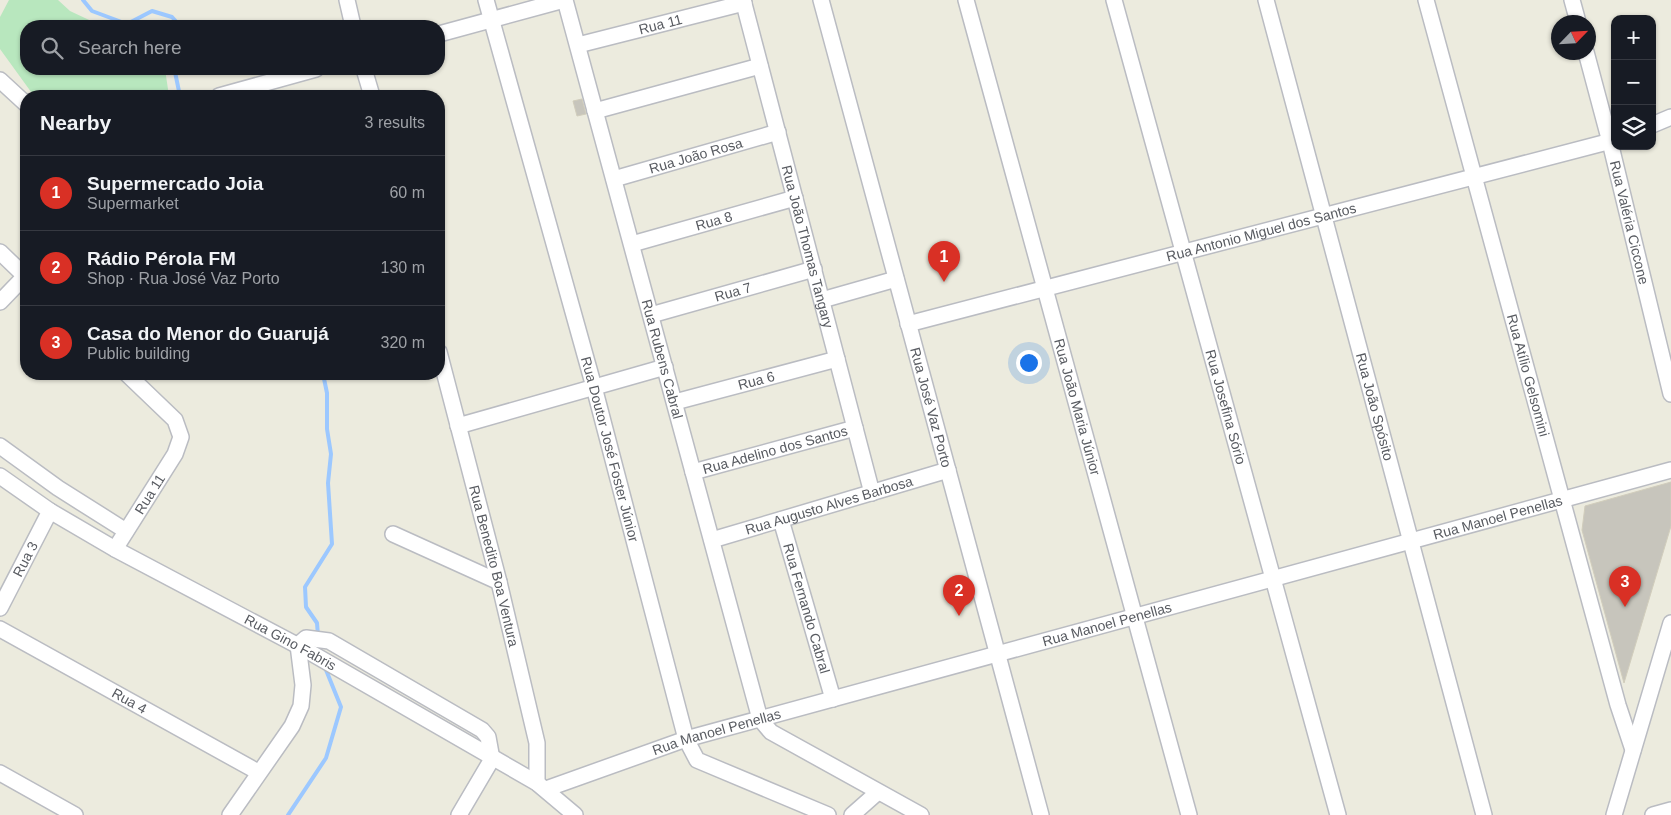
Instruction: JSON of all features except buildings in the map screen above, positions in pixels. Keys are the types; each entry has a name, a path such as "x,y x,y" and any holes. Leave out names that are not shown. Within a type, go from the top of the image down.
{"street":[{"path":"346,0 351,20"},
{"name":"Rua Doutor José Foster Júnior","path":"486,0 594,387 686,739 697,760 828,815"},
{"path":"445,32 564,0"},
{"name":"Rua Rubens Cabral","path":"564,0 578,45 760,718"},
{"name":"Rua José Vaz Porto","path":"821,0 1041,815"},
{"name":"Rua João Maria Júnior","path":"966,0 1189,815"},
{"name":"Rua Josefina Sório","path":"1114,0 1338,815"},
{"name":"Rua João Spósito","path":"1266,0 1484,815"},
{"name":"Rua Atílio Gelsomini","path":"1426,0 1618,705 1633,750"},
{"path":"1572,0 1576,15"},
{"name":"Rua 11","path":"578,45 743,2"},
{"name":"Rua João Thomas Tangary","path":"743,2 872,493"},
{"name":"Rua Valéria Ciccone","path":"1588,60 1611,138"},
{"path":"595,110 760,66"},
{"path":"241,90 294,75"},
{"path":"366,75 370,90"},
{"path":"0,80 20,98"},
{"path":"1656,123 1671,117"},
{"name":"Rua João Rosa","path":"614,179 778,132"},
{"name":"Rua Antonio Miguel dos Santos","path":"908,324 1611,141"},
{"name":"Rua Valéria Ciccone","path":"1614,150 1671,394"},
{"name":"Rua 8","path":"632,244 795,198"},
{"path":"0,252 20,270"},
{"name":"Rua 7","path":"651,315 814,269"},
{"path":"822,300 896,279"},
{"path":"0,302 20,282"},
{"name":"Rua 6","path":"674,402 838,359"},
{"path":"458,426 665,367"},
{"name":"Rua Benedito Boa Ventura","path":"445,375 499,582 537,744 541,786"},
{"name":"Rua 11","path":"114,549 175,454 181,437 175,420 133,380"},
{"name":"Rua Adelino dos Santos","path":"693,472 855,428"},
{"path":"0,446 58,488 126,531"},
{"name":"Rua Augusto Alves Barbosa","path":"712,540 948,470"},
{"name":"Rua Manoel Penellas","path":"541,786 686,739 760,718 1671,470"},
{"name":"Rua Gino Fabris","path":"0,476 50,511 114,549 303,644 332,665 541,786 575,815"},
{"name":"Rua 3","path":"0,608 50,511"},
{"name":"Rua Fernando Cabral","path":"781,520 833,699"},
{"path":"393,534 499,582"},
{"path":"1614,815 1671,623"},
{"name":"Rua 4","path":"0,629 258,772"},
{"path":"230,815 258,772 292,726 301,706 303,644 329,641 482,730 488,737 492,759 459,815"},
{"path":"760,718 771,732 921,815"},
{"path":"0,773 75,815"},
{"path":"852,815 878,792"},
{"path":"1654,815 1671,810"}],"green space":[{"path":"9,0 58,0 70,11 89,20 20,20 20,75 166,75 168,90 30,90 0,49 0,17"}],"waterway":[{"path":"83,0 92,11 116,20"},
{"path":"135,20 152,11 172,17 175,20"},
{"path":"176,75 179,90"},
{"path":"318,636 317,623 306,607 305,587 332,544 328,483 331,454 327,429 327,393 324,380"},
{"path":"288,815 326,758 341,707 324,665"}],"place":[{"name":"Supermercado Joia","path":"944,282"},
{"name":"Casa do Menor do Guarujá","path":"1625,607"},
{"name":"Rádio Pérola FM","path":"959,616"}]}
